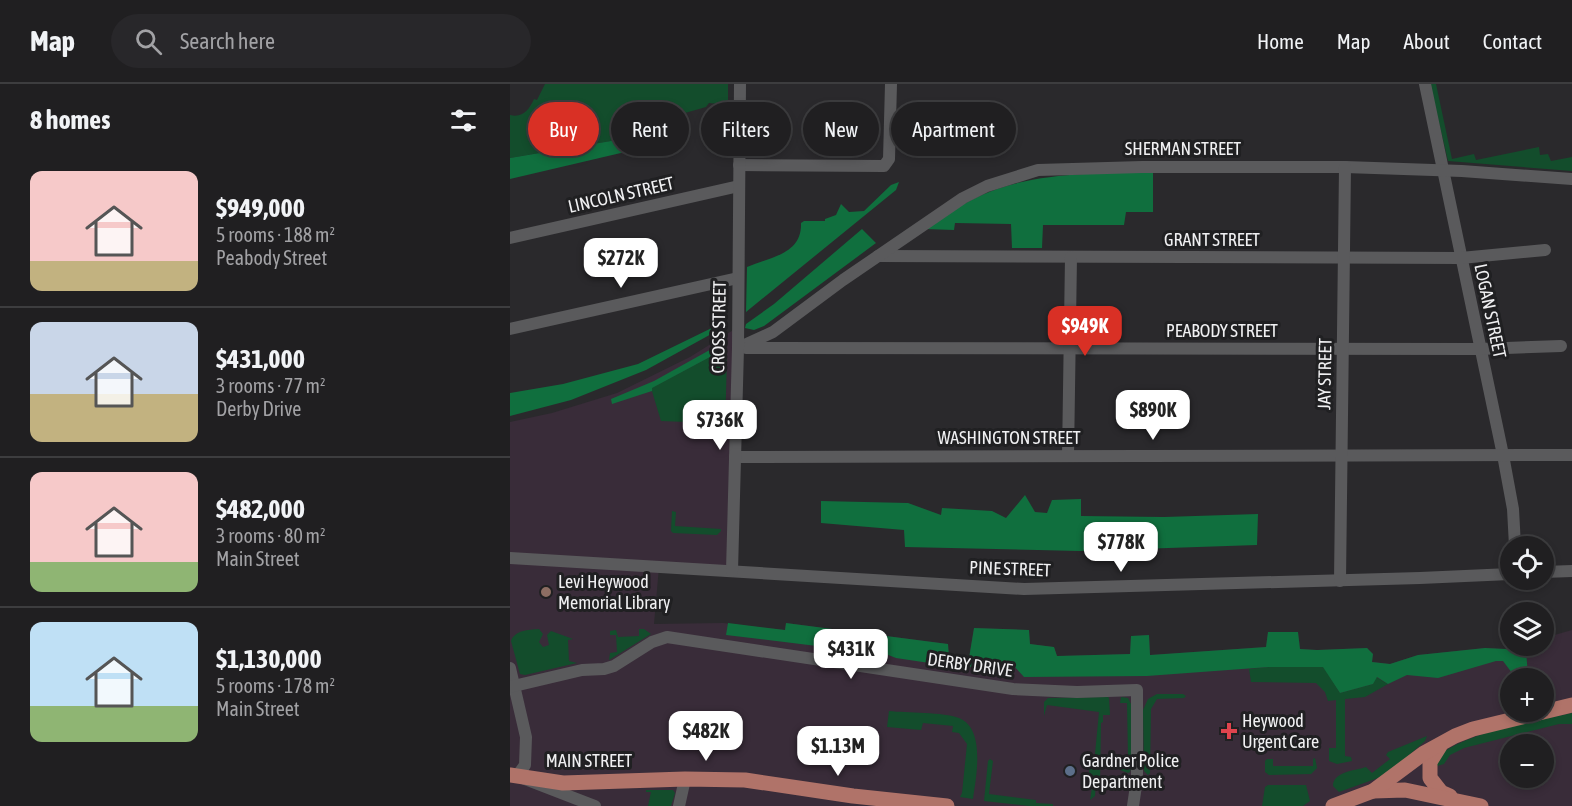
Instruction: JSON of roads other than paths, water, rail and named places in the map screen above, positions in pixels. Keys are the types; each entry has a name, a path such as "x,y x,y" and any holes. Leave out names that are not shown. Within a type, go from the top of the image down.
{"main road":[{"path":"1334,806 1373,791 1424,753 1449,738 1473,729 1572,705"},
{"path":"1449,738 1436,751 1430,762 1430,778 1441,792 1474,804"},
{"name":"MAIN STREET","path":"512,780 563,783 685,779 761,781 853,796 947,806"},
{"path":"1373,791 1405,790 1474,804"}],"street":[{"name":"CROSS STREET","path":"732,571 738,348 740,84"},
{"path":"739,165 881,166 887,164 891,84"},
{"name":"LOGAN STREET","path":"1425,84 1503,455 1513,509 1514,536"},
{"name":"SHERMAN STREET","path":"738,348 773,332 877,256 963,198 987,186 1038,170 1152,167 1345,167 1572,179"},
{"name":"JAY STREET","path":"1340,581 1345,167"},
{"name":"LINCOLN STREET","path":"510,238 739,186"},
{"name":"GRANT STREET","path":"877,256 1461,258 1545,249"},
{"path":"1068,456 1071,257"},
{"path":"510,329 738,278"},
{"name":"PEABODY STREET","path":"738,348 1480,349 1561,346"},
{"name":"WASHINGTON STREET","path":"735,457 1572,455"},
{"name":"PINE STREET","path":"510,558 1024,589 1500,574"},
{"path":"1554,572 1572,571"},
{"name":"DERBY DRIVE","path":"512,686 582,670 614,666 658,639 668,637 1013,689 1077,692 1137,690 1137,779 1133,806"},
{"path":"510,668 512,686 527,746 525,767 512,780 595,806"},
{"path":"679,806 685,779"}],"place":[{"name":"Levi Heywood Memorial Library","path":"546,592"},
{"name":"Heywood Urgent Care","path":"1229,731"},
{"name":"Gardner Police Department","path":"1070,771"}]}
